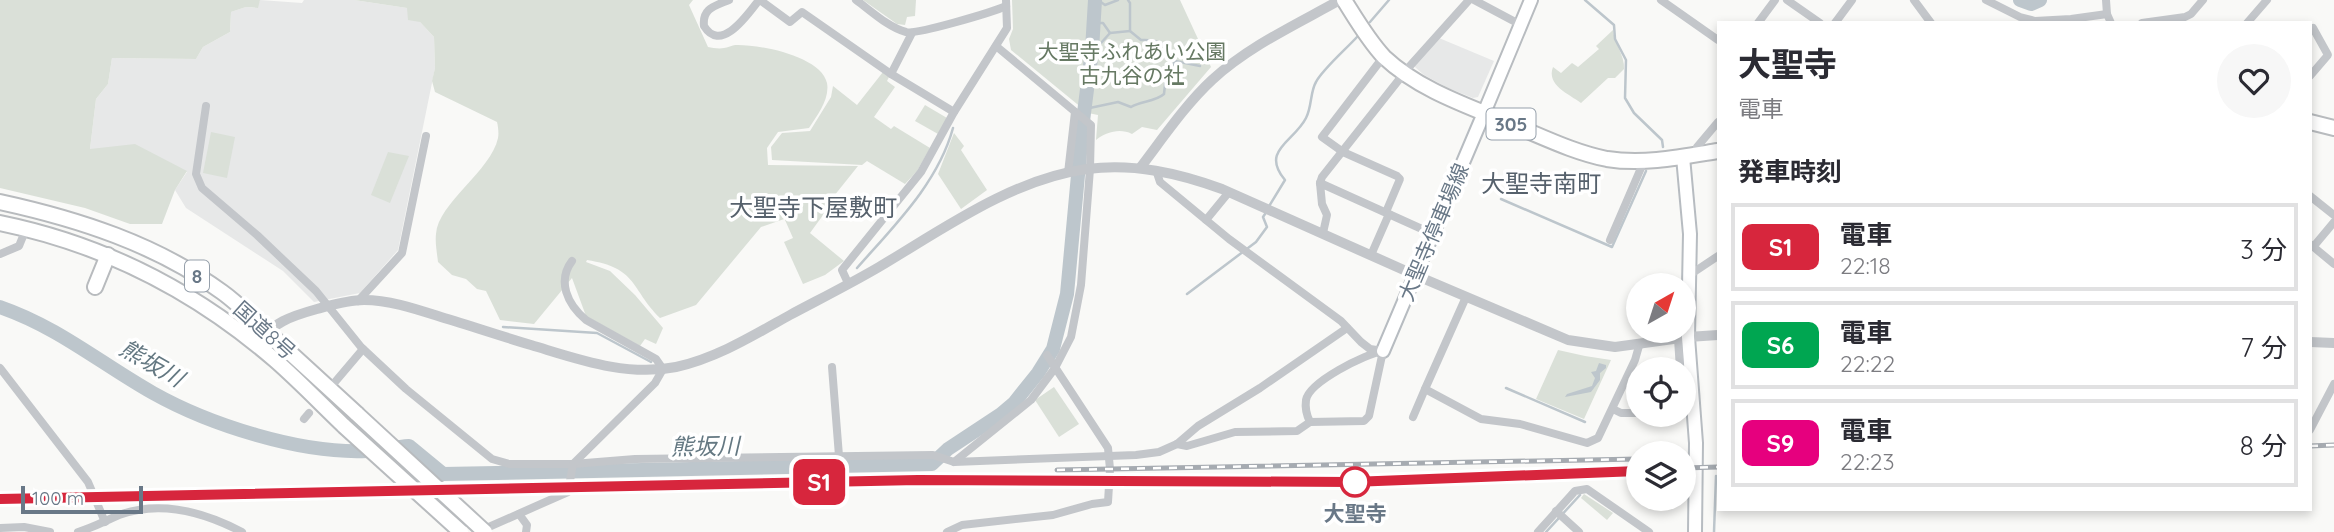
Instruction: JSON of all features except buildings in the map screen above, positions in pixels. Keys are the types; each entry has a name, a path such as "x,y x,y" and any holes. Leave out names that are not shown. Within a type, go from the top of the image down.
{"highway":[{"name":"305","path":"1342,0 1365,34 1404,74 1426,87 1552,141 1606,159 1644,162 1717,151"},
{"path":"2312,122 2334,128"},
{"name":"国道8号","path":"0,202 51,213 142,245 194,273 223,293 266,331 485,532"},
{"name":"国道8号","path":"0,223 108,255 202,306 274,360 461,532"},
{"path":"95,287 108,255"}],"main road":[{"name":"大聖寺停車場線","path":"1383,351 1531,0"},
{"path":"1690,156 1691,273"},
{"path":"1684,343 1696,443 1695,532"}],"street":[{"path":"729,0 712,7 705,15 704,26 712,35 719,37 730,32 760,0 790,22 802,12 891,74 954,113"},
{"path":"848,283 842,270 921,172 1007,28 1006,3 988,14 912,33 899,29 856,0"},
{"path":"1140,168 1206,85 1222,71 1245,54 1342,0"},
{"path":"1322,233 1327,215 1322,204 1322,177 1404,74 1471,0 1521,25"},
{"path":"1661,0 1717,39"},
{"path":"1759,21 1774,0"},
{"path":"1787,0 1817,21"},
{"path":"1836,21 1852,0"},
{"path":"1914,0 1930,21"},
{"path":"1986,0 2032,21"},
{"path":"2106,0 2110,21"},
{"path":"2154,21 2191,14 2203,0"},
{"path":"2248,21 2260,2"},
{"path":"2047,21 2107,13"},
{"path":"2312,74 2328,55 2313,28"},
{"path":"891,74 912,33"},
{"path":"951,461 1031,400 1055,368 1072,337 1081,285 1091,125 996,46"},
{"path":"1371,255 1400,179 1342,152 1322,137 1384,56"},
{"path":"206,106 196,174 202,188 257,235 329,305 363,349 406,390 492,459 509,464 571,469 635,459 933,455 951,461 1159,452 1177,444 1198,426 1260,388 1347,328"},
{"path":"1069,172 1077,113"},
{"path":"1690,156 1717,123"},
{"path":"358,301 402,253 426,136"},
{"path":"1610,240 1644,162"},
{"path":"254,344 279,321 293,315 329,305 358,301 392,303 593,363 616,368 663,369 698,361 723,351 990,203 1034,183 1069,172 1090,169 1140,168 1196,180 1228,192 1568,340 1615,347 1656,343"},
{"path":"1156,170 1160,183 1206,220 1311,298 1370,349 1383,351"},
{"path":"1320,183 1433,234"},
{"path":"1206,220 1228,192"},
{"path":"2312,197 2334,215"},
{"path":"2334,222 2312,245 2334,264"},
{"path":"0,254 19,246 26,229"},
{"path":"1692,273 1717,257"},
{"path":"572,261 564,272 565,286 576,312 656,359 663,369"},
{"path":"1413,417 1466,297"},
{"path":"1696,337 1717,335"},
{"path":"2312,342 2334,343"},
{"path":"1425,389 1481,419 1520,424 1587,443 1594,442 1635,360 1639,346"},
{"path":"335,382 363,349"},
{"path":"1177,444 1187,446 1235,432 1297,431 1310,422 1364,421 1369,416 1383,351"},
{"path":"1310,422 1306,399 1314,388 1360,358 1383,351"},
{"path":"947,532 962,525 1054,515 1108,502 1108,447 1047,355"},
{"path":"832,367 839,456"},
{"path":"0,368 88,482 105,522"},
{"path":"476,532 568,492 571,469 654,383 663,369"},
{"path":"2312,425 2334,384"},
{"path":"2312,407 2320,407"},
{"path":"1612,409 1626,413"},
{"path":"1542,530 1574,491 1587,489 1649,532"},
{"path":"78,532 143,509 172,508 192,512 238,531"},
{"path":"1556,511 1579,532"},
{"path":"519,514 527,524 526,532"},
{"path":"0,528 24,527 50,532"}],"shaded area":[{"path":"260,0 302,3 304,0 354,0 407,8 434,37 435,68 398,250 360,293 314,302 283,271 186,208 175,190 187,172 90,149 96,99 108,84 112,58 196,59 203,47 230,32 231,12 246,7 257,8"},
{"path":"1439,38 1494,61 1478,97 1473,98 1448,88 1415,67"},
{"path":"1599,363 1606,365 1606,368 1600,373 1600,380 1591,392 1565,397 1592,386 1595,378 1591,372 1596,371"}],"green space":[{"path":"0,0 260,0 258,8 246,7 231,12 230,32 203,47 196,59 112,58 108,84 96,99 90,149 135,144 187,171 175,190 162,224 130,224 85,208 0,188"},
{"path":"354,0 693,0 689,5 708,47 745,45 773,49 801,59 822,74 827,89 819,113 809,128 778,132 767,148 768,165 858,166 826,206 819,206 826,211 810,233 844,261 825,275 803,284 784,242 793,238 785,220 787,218 761,227 696,305 660,318 625,274 616,268 587,260 586,262 610,271 663,328 656,344 645,339 640,346 586,316 572,278 534,324 500,320 486,291 477,289 466,279 452,275 438,262 436,241 439,222 486,163 493,150 498,136 497,122 435,92 432,81 435,68 434,37 420,22 408,20 407,8"},
{"path":"863,0 916,0 915,16 907,17 905,25 897,24"},
{"name":"大聖寺ふれあい公園 古九谷の社","path":"1012,0 1180,0 1211,67 1157,130 1142,127 1132,134 1113,132 1096,140 1098,115 1088,113 1011,50 1009,39 1013,29"},
{"path":"1613,30 1624,69 1615,78 1608,78 1581,103 1556,84 1553,67 1561,73 1572,63 1578,67 1599,49 1596,46"},
{"path":"883,72 889,77 887,81 895,87 874,117 891,129 894,126 930,148 917,171 905,184 867,161 862,165 772,160 771,147 782,133 810,131 831,97 833,86 857,105"},
{"path":"925,105 947,118 938,134 915,121"},
{"path":"211,132 235,137 227,178 203,173"},
{"path":"954,133 964,146 961,150 987,190 961,209 938,174"},
{"path":"388,152 409,156 390,203 371,195"},
{"path":"1558,350 1611,360 1584,419 1536,399"},
{"path":"1054,387 1079,424 1059,437 1035,400"},
{"path":"1584,494 1613,513 1607,520 1581,498"}],"waterway":[{"name":"熊坂川","path":"0,307 41,325 153,393 201,416 257,435 314,448 367,451 409,446 443,474 932,464 948,449 1014,403 1053,349 1067,294 1095,0"},
{"path":"1098,0 1105,5 1118,0"},
{"path":"1128,0 1130,31 1141,40 1167,47 1175,61"},
{"path":"1370,22 1389,0"},
{"path":"1585,0 1614,25 1615,39 1626,60 1625,98 1634,113 1662,140 1663,147"},
{"path":"2020,0 2031,4 2040,0"},
{"path":"1094,23 1103,23 1110,33"},
{"path":"1092,45 1101,43 1110,33 1130,31"},
{"path":"1268,208 1285,180 1278,170 1277,154 1306,118 1319,77 1357,37"},
{"path":"1085,109 1118,102 1131,107 1156,99 1164,94 1166,76 1175,61 1200,66"},
{"path":"857,268 900,220 926,185 937,167 953,128"},
{"path":"1501,199 1612,247 1646,171"},
{"path":"1187,294 1256,242 1267,227 1263,217 1265,214"},
{"path":"503,327 597,333 651,362"},
{"path":"1506,388 1585,422"},
{"path":"1714,532 1716,476"},
{"path":"1546,532 1580,495"}],"railway":[{"path":"2312,446 2334,445"},
{"path":"1057,470 1626,459"},
{"path":"1696,468 1717,467"},
{"path":"0,499 918,480 1352,482 1626,471"}],"train":[{"name":"S1","path":"0,499 918,480 1352,482 1626,472"}],"place":[{"name":"大聖寺","path":"1355,482"}],"district":[{"name":"大聖寺南町","path":"1541,183"},
{"name":"大聖寺下屋敷町","path":"813,207"}]}
